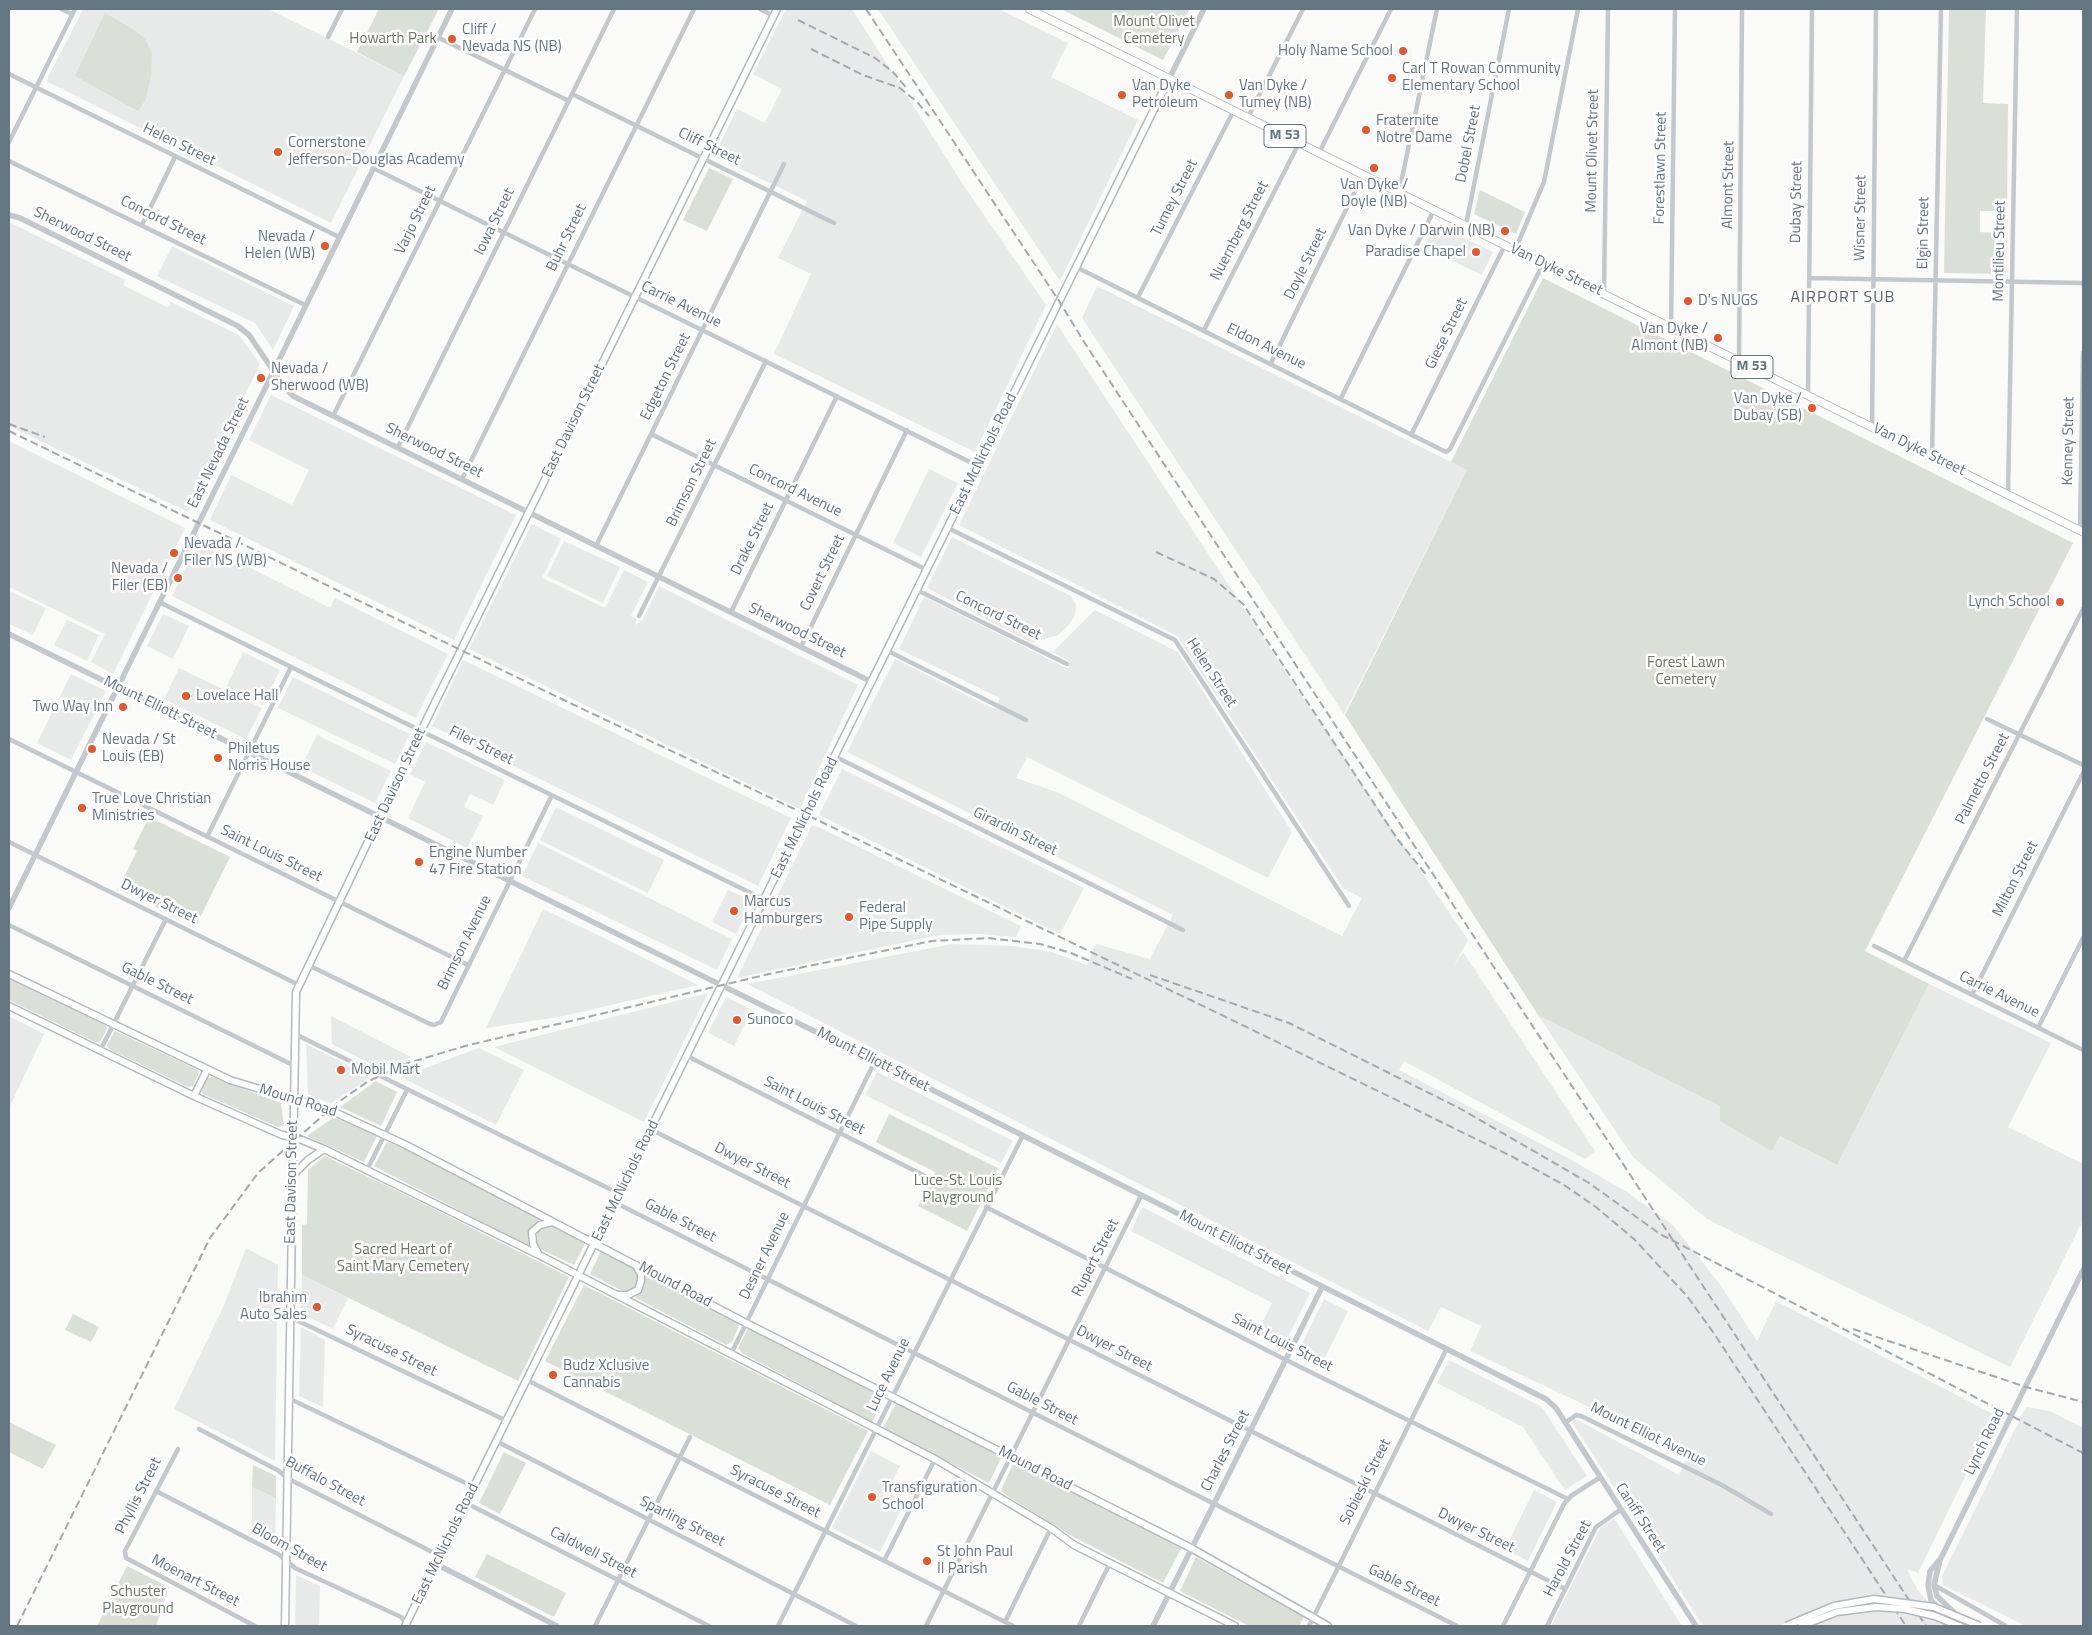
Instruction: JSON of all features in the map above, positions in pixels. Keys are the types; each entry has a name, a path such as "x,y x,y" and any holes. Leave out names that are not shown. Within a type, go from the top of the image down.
{"main road":[{"name":"East Davison Street","path":"285,1626 293,1175 292,1136 295,1001 299,985 528,512 777,9"},
{"name":"Van Dyke Street","path":"1029,9 2082,531"},
{"name":"East McNichols Road","path":"407,1625 1169,79"},
{"name":"Mound Road","path":"9,974 207,1070 240,1084 330,1110 384,1136 746,1323 1192,1548 1328,1626"},
{"path":"9,1006 194,1096 282,1135 292,1136 324,1149 539,1255 935,1459 1051,1528 1074,1545 1234,1626"},
{"path":"194,1096 207,1070"},
{"path":"293,1175 316,1153 324,1149"},
{"path":"539,1255 533,1244 532,1232 540,1225 553,1222"},
{"path":"614,1294 628,1294 638,1290 641,1274 635,1264"},
{"path":"1786,1626 1834,1606 1874,1599 1934,1607 1980,1626"},
{"path":"1801,1626 1837,1612 1876,1607 1905,1609 1928,1614 1959,1626"}],"street":[{"path":"60,9 72,14"},
{"path":"9,142 74,9"},
{"path":"328,37 342,9"},
{"name":"East Nevada Street","path":"9,908 452,9"},
{"name":"Varjo Street","path":"333,416 535,9"},
{"name":"Iowa Street","path":"398,447 614,9"},
{"name":"Buhr Street","path":"462,479 694,9"},
{"path":"760,9 774,16"},
{"name":"East McNichols Road","path":"1169,79 1204,9"},
{"path":"1248,118 1303,9"},
{"path":"1319,153 1391,9"},
{"path":"1399,193 1437,9"},
{"name":"Dobel Street","path":"1466,226 1509,9"},
{"path":"1516,250 1544,182 1578,9"},
{"name":"Mount Olivet Street","path":"1604,294 1608,9"},
{"name":"Forestlawn Street","path":"1671,327 1675,9"},
{"name":"Almont Street","path":"1739,361 1742,9"},
{"name":"Dubay Street","path":"1808,395 1812,9"},
{"name":"Wisner Street","path":"1872,427 1876,9"},
{"name":"Elgin Street","path":"1932,457 1941,9"},
{"name":"Montilieu Street","path":"2008,495 2017,9"},
{"path":"437,37 569,101"},
{"name":"Helen Street","path":"9,74 338,237"},
{"name":"Cliff Street","path":"572,94 834,223"},
{"name":"Tumey Street","path":"1138,297 1234,110"},
{"name":"Nuernberg Street","path":"1204,330 1299,143"},
{"path":"142,225 175,157"},
{"name":"Concord Street","path":"9,161 305,305"},
{"name":"Edgeton Street","path":"596,546 784,164"},
{"name":"Carrie Avenue","path":"373,168 978,466"},
{"name":"Doyle Street","path":"1271,364 1364,175"},
{"path":"1341,398 1434,210"},
{"name":"Sherwood Street","path":"9,215 238,326 249,335 293,396 872,682"},
{"name":"Giese Street","path":"1411,435 1505,245"},
{"name":"Eldon Avenue","path":"1076,267 1341,398 1444,452 1450,449 1543,264"},
{"path":"1809,278 2083,283"},
{"name":"Kenney Street","path":"2082,531 2083,353"},
{"name":"Brimson Street","path":"639,616 766,361"},
{"name":"Drake Street","path":"731,612 838,396"},
{"name":"Covert Street","path":"801,646 907,430"},
{"name":"Concord Avenue","path":"652,434 927,570"},
{"name":"Helen Street","path":"948,528 1175,640 1349,906"},
{"name":"Concord Street","path":"917,590 1067,664"},
{"name":"Filer Street","path":"159,602 765,900"},
{"name":"Palmetto Street","path":"1904,961 2083,609"},
{"name":"Mount Elliott Street","path":"9,634 875,1061 1546,1400 1556,1408 1565,1423"},
{"path":"888,651 1026,720"},
{"path":"206,837 291,667"},
{"path":"1988,719 2083,765"},
{"name":"Saint Louis Street","path":"9,739 468,965"},
{"name":"Girardin Street","path":"836,757 1184,930"},
{"name":"Milton Street","path":"1972,995 2083,773"},
{"name":"Brimson Avenue","path":"308,965 434,1025 441,1022 552,795"},
{"name":"Dwyer Street","path":"9,842 299,985"},
{"path":"100,1051 166,919"},
{"name":"Gable Street","path":"9,925 295,1066"},
{"path":"2038,1028 2083,938"},
{"name":"Carrie Avenue","path":"1874,946 2083,1050"},
{"path":"295,1034 620,1194"},
{"name":"Saint Louis Street","path":"687,1056 929,1178"},
{"name":"Desner Avenue","path":"731,1354 875,1061"},
{"path":"367,1170 407,1090"},
{"name":"Dwyer Street","path":"652,1130 1565,1589"},
{"name":"Luce Avenue","path":"778,1626 1023,1135"},
{"name":"Rupert Street","path":"926,1626 1141,1196"},
{"name":"Gable Street","path":"616,1203 914,1352 1213,1505 1457,1626"},
{"name":"Saint Louis Street","path":"986,1206 1286,1360 1568,1499"},
{"name":"Lynch Road","path":"1928,1583 1930,1572 1941,1558 2083,1270"},
{"name":"Charles Street","path":"1152,1626 1322,1287"},
{"name":"Syracuse Street","path":"290,1317 507,1421"},
{"name":"Sobieski Street","path":"1309,1626 1446,1350"},
{"name":"Syracuse Street","path":"527,1380 1013,1626"},
{"path":"288,1398 474,1487"},
{"name":"Mount Elliot Avenue","path":"1565,1423 1576,1415 1581,1416 1722,1484 1772,1514"},
{"name":"Caniff Street","path":"1565,1423 1696,1626"},
{"name":"Buffalo Street","path":"199,1429 277,1470 287,1478 440,1556"},
{"path":"595,1626 690,1436"},
{"name":"Sparling Street","path":"496,1442 856,1626"},
{"name":"Phyllis Street","path":"125,1556 125,1551 178,1448"},
{"path":"884,1561 935,1459"},
{"path":"1503,1626 1568,1499 1599,1478"},
{"name":"Bloom Street","path":"156,1491 276,1553 286,1561 317,1578 401,1617 407,1625"},
{"name":"Caldwell Street","path":"466,1503 709,1626"},
{"name":"Harold Street","path":"1547,1626 1596,1527 1620,1510"},
{"path":"1005,1622 1051,1528"},
{"name":"Moenart Street","path":"125,1556 128,1560 255,1626"},
{"name":"Lynch Road","path":"1934,1585 1941,1558"},
{"path":"1079,1626 1110,1563"},
{"path":"436,1564 557,1626"},
{"path":"1955,1626 1940,1613 1931,1600 1928,1583 2006,1626"},
{"path":"1934,1585 1937,1596 1941,1601 1968,1626"}],"shaded area":[{"name":"Cornerstone Jefferson-Douglas Academy","path":"83,9 268,9 404,76 331,223 46,81"},
{"path":"786,9 852,9 962,183 1046,305 975,452 774,354 811,274 778,258 807,201 714,156 737,109 765,123 782,89 753,74"},
{"path":"878,9 999,9 1068,43 1051,77 1138,120 1060,281"},
{"path":"9,222 125,280 123,285 167,307 171,302 239,335 260,364 188,512 9,426"},
{"path":"1435,224 1493,252 1482,275 1424,247"},
{"path":"172,246 294,306 273,350 255,323 157,276"},
{"path":"1097,286 1467,470 1344,714 1082,318"},
{"path":"1057,324 1291,680 1468,940 1453,967 1463,952 1595,1151 1585,1159 1404,1061 1399,1070 1568,1158 1627,1192 1673,1225 1719,1283 1757,1341 1776,1301 1995,1415 1918,1573 1907,1569 1917,1589 1948,1626 1703,1626 1572,1422 1574,1418 1679,1475 1686,1460 1581,1403 1470,1351 1481,1326 1441,1307 1428,1331 747,984 952,944 1013,946 1052,952 1087,965 1096,944 1150,959 1173,915 847,752 895,659 994,709 1000,698 899,649 924,597 1069,669 1069,661 1053,652 1095,610 1178,652 1292,832 1268,878 1027,757 1016,778 1059,793 1342,936 1362,898 1344,889 1177,636 959,525"},
{"path":"271,395 516,515 454,640 210,520 231,475 292,505 309,470 249,440"},
{"path":"9,441 185,528 113,674 91,662 105,634 9,587"},
{"path":"929,469 958,483 921,557 893,543"},
{"path":"532,524 561,539 542,578 605,608 624,570 648,582 631,616 637,619 635,625 642,621 659,586 858,685 800,809 469,649"},
{"path":"952,537 1071,596 1076,605 1075,615 1068,626 1058,635 1032,643 927,588"},
{"path":"564,541 620,567 603,603 547,576"},
{"path":"199,542 330,608 335,598 448,654 416,718 172,596"},
{"path":"11,592 46,608 33,635 9,624 9,597"},
{"path":"163,614 189,626 173,659 147,646"},
{"path":"67,620 99,635 87,661 54,645"},
{"path":"243,652 280,670 263,705 226,687"},
{"path":"463,660 791,818 758,886 432,726"},
{"path":"179,668 262,708 246,739 164,699"},
{"path":"71,674 106,691 71,760 37,743"},
{"path":"293,677 410,734 395,764 278,708"},
{"path":"317,735 391,771 375,803 301,767"},
{"path":"426,742 505,780 493,805 470,794 464,807 483,816 467,848 408,818 425,782 410,774"},
{"path":"842,769 1084,888 1060,934 819,815"},
{"path":"556,807 664,860 648,893 540,840"},
{"path":"812,825 1021,926 1016,937 979,934 939,935 737,978"},
{"path":"538,843 732,939 717,970 522,876"},
{"path":"728,890 752,901 736,934 712,922"},
{"path":"543,909 698,985 559,1017 486,1028"},
{"path":"1929,984 2051,1043 2008,1127 2083,1164 2083,1220 2010,1367 1707,1219 1633,1157 1538,1015 1720,1106 1772,1151 1780,1136 1837,1165"},
{"path":"708,993 644,1122 494,1047"},
{"path":"726,997 752,1010 734,1046 708,1033"},
{"path":"9,1016 44,1034 9,1108"},
{"path":"331,1016 411,1057 381,1069 332,1044"},
{"path":"306,1044 371,1077 331,1103 308,1095"},
{"path":"479,1048 524,1070 496,1125 401,1077"},
{"path":"877,1072 1013,1141 1001,1163 865,1095"},
{"path":"1142,1207 1310,1293 1282,1349 1256,1335 1272,1303 1131,1231"},
{"path":"246,1248 278,1265 275,1461 174,1409 225,1303"},
{"path":"302,1275 348,1298 333,1329 301,1313"},
{"path":"1324,1299 1348,1311 1321,1366 1297,1354"},
{"path":"301,1327 325,1340 323,1407 299,1396"},
{"path":"1449,1360 1542,1407 1587,1476 1565,1490 1523,1427 1437,1383"},
{"path":"2026,1407 2050,1411 2083,1428 2083,1626 2026,1626 1943,1585 1942,1576"},
{"name":"Transfiguration School","path":"871,1451 900,1466 887,1492 905,1502 880,1552 832,1528"},
{"path":"252,1487 276,1498 275,1546 252,1535"},
{"path":"1534,1490 1557,1502 1528,1561 1505,1549"},
{"path":"1614,1518 1682,1626 1551,1626 1600,1528"},
{"path":"296,1575 320,1586 319,1626 295,1626"}],"green space":[{"name":"Howarth Park","path":"379,9 439,9 404,76 357,52"},
{"name":"Mount Olivet Cemetery","path":"1061,9 1190,9 1163,60"},
{"path":"1949,9 1986,9 1983,103 2008,104 2007,211 1980,211 1980,232 2007,234 2006,274 1944,273"},
{"path":"105,13 131,28 145,39 152,54 151,75 146,99 138,111 75,76"},
{"path":"709,168 733,179 707,231 683,220"},
{"path":"1480,190 1525,212 1516,234 1474,214"},
{"name":"Forest Lawn Cemetery","path":"1543,278 2073,543 1865,951 1929,984 1837,1165 1780,1136 1772,1151 1720,1121 1720,1106 1538,1015 1345,715 1467,470 1451,462"},
{"path":"149,817 230,857 196,926 118,889 137,851 133,849"},
{"path":"9,978 105,1025 107,1029 100,1042 95,1042 9,1000"},
{"path":"115,1031 198,1070 199,1073 193,1086 188,1087 109,1049 107,1045"},
{"path":"212,1077 281,1103 284,1126 278,1127 203,1094 202,1090 208,1078"},
{"path":"376,1081 397,1092 381,1126 340,1107"},
{"name":"Luce-St. Louis Playground","path":"889,1114 998,1168 967,1231 918,1206 935,1172 876,1142"},
{"path":"334,1117 377,1136 364,1162 307,1136"},
{"path":"387,1142 410,1151 538,1218 539,1220 529,1235 528,1246 374,1166"},
{"name":"Sacred Heart of Saint Mary Cemetery","path":"325,1156 569,1277 518,1381 302,1275 302,1225 307,1224 308,1170"},
{"path":"548,1224 586,1242 574,1265 542,1250 536,1243 537,1232"},
{"path":"601,1251 635,1267 639,1279 637,1286 631,1291 623,1291 590,1274"},
{"path":"645,1272 740,1323 732,1342 726,1345 636,1298 645,1285"},
{"path":"584,1285 868,1431 830,1505 545,1361"},
{"path":"73,1314 99,1327 91,1342 65,1330"},
{"path":"750,1328 885,1396 872,1422 742,1353 738,1348"},
{"path":"896,1403 1002,1456 989,1483 883,1428"},
{"path":"9,1422 56,1445 43,1469 9,1452"},
{"path":"504,1452 526,1463 500,1514 479,1503"},
{"path":"1014,1462 1182,1547 1163,1583 1070,1535 1006,1495 1001,1490"},
{"path":"253,1465 276,1476 276,1498 252,1487"},
{"path":"487,1554 566,1593 554,1617 475,1577"},
{"path":"1196,1557 1304,1617 1299,1626 1249,1626 1180,1591"},
{"name":"Schuster Playground","path":"127,1566 169,1587 156,1626 97,1626"}],"railway":[{"path":"866,9 1926,1626"},
{"path":"798,20 875,58 893,72 908,90"},
{"path":"811,49 863,75 900,88 917,102 929,116"},
{"path":"9,424 45,437"},
{"path":"9,431 572,704 1261,1034 1513,1157 1564,1185 1596,1207 1634,1239 1687,1296 1713,1332 1906,1626"},
{"path":"1156,552 1214,579 1243,604 1398,840 1428,877"},
{"path":"17,1626 210,1238 258,1173 337,1103 367,1082 405,1064 465,1046 769,974 932,941 988,938 1040,944 1071,953 1132,979"},
{"path":"1150,975 1289,1023 1459,1108 1589,1183 1660,1234 2083,1453"},
{"path":"1853,1329 2026,1387 2083,1402"}],"place":[{"name":"Cliff / Nevada NS (NB)","path":"452,39"},
{"name":"Holy Name School","path":"1403,51"},
{"name":"Carl T Rowan Community Elementary School","path":"1392,78"},
{"name":"Van Dyke Petroleum","path":"1122,95"},
{"name":"Van Dyke / Tumey (NB)","path":"1229,95"},
{"name":"Fraternite Notre Dame","path":"1366,130"},
{"name":"Cornerstone Jefferson-Douglas Academy","path":"278,152"},
{"name":"Van Dyke / Doyle (NB)","path":"1374,168"},
{"name":"Van Dyke / Darwin (NB)","path":"1505,231"},
{"name":"Nevada / Helen (WB)","path":"325,246"},
{"name":"Paradise Chapel","path":"1476,252"},
{"name":"D's NUGS","path":"1688,301"},
{"name":"Van Dyke / Almont (NB)","path":"1718,338"},
{"name":"Nevada / Sherwood (WB)","path":"261,378"},
{"name":"Van Dyke / Dubay (SB)","path":"1812,408"},
{"name":"Nevada / Filer NS (WB)","path":"174,553"},
{"name":"Nevada / Filer (EB)","path":"178,578"},
{"name":"Lynch School","path":"2060,602"},
{"name":"Lovelace Hall","path":"186,696"},
{"name":"Two Way Inn","path":"123,707"},
{"name":"Nevada / St Louis (EB)","path":"92,749"},
{"name":"Philetus Norris House","path":"218,758"},
{"name":"True Love Christian Ministries","path":"82,808"},
{"name":"Engine Number 47 Fire Station","path":"419,862"},
{"name":"Marcus Hamburgers","path":"734,911"},
{"name":"Federal Pipe Supply","path":"849,917"},
{"name":"Sunoco","path":"737,1020"},
{"name":"Mobil Mart","path":"341,1070"},
{"name":"Ibrahim Auto Sales","path":"317,1307"},
{"name":"Budz Xclusive Cannabis","path":"553,1375"},
{"name":"Transfiguration School","path":"872,1497"},
{"name":"St John Paul II Parish","path":"927,1561"}],"district":[{"name":"AIRPORT SUB","path":"1843,298"}]}
